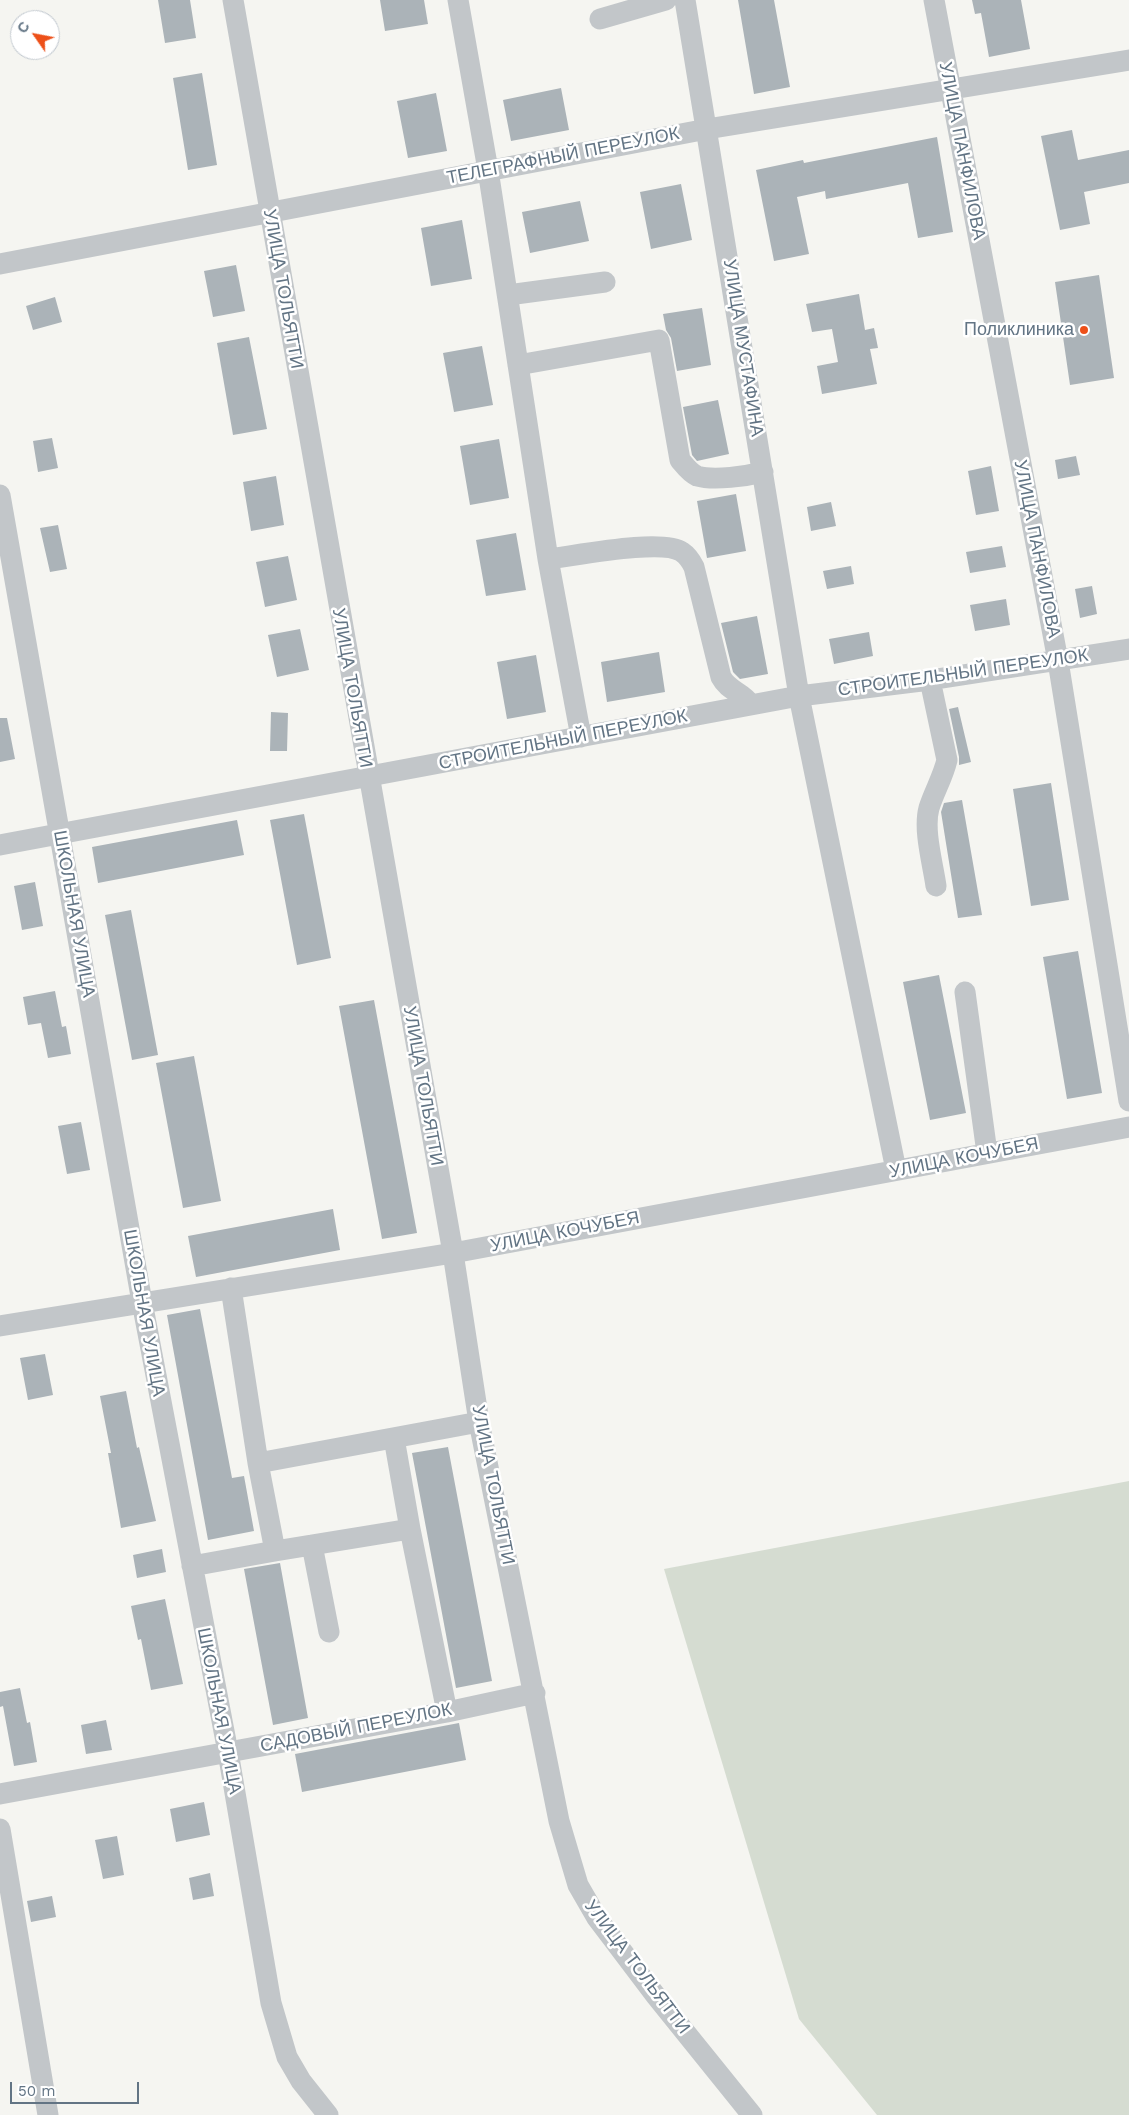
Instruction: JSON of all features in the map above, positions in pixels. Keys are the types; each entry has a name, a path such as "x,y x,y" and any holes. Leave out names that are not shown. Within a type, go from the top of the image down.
{"street":[{"name":"УЛИЦА ТОЛЬЯТТИ","path":"234,0 269,212 453,1253 480,1422 559,1821 578,1885 598,1918 656,1996 752,2115"},
{"path":"458,0 488,170 548,559 581,737"},
{"path":"600,19 666,0"},
{"name":"УЛИЦА МУСТАФИНА","path":"685,0 708,129 799,696 896,1170"},
{"name":"УЛИЦА ПАНФИЛОВА","path":"934,0 1058,661 1129,1101"},
{"name":"ТЕЛЕГРАФНЫЙ ПЕРЕУЛОК","path":"0,264 708,129 1129,60"},
{"path":"508,295 605,282"},
{"path":"518,365 659,340 680,460 690,471 698,476 740,478 763,472"},
{"name":"ШКОЛЬНАЯ УЛИЦА","path":"0,495 142,1302 228,1752 271,2003 287,2057 301,2081 328,2115"},
{"path":"548,559 651,546 681,550 694,567 721,677 729,689 741,694 751,705"},
{"name":"СТРОИТЕЛЬНЫЙ ПЕРЕУЛОК","path":"0,845 368,778 799,696 930,680 1129,649"},
{"path":"930,680 947,760 944,773 929,809 927,824 936,886"},
{"path":"965,992 987,1153"},
{"name":"УЛИЦА КОЧУБЕЯ","path":"0,1326 453,1253 1129,1127"},
{"path":"231,1288 258,1463 275,1551"},
{"path":"258,1463 480,1422"},
{"path":"394,1438 410,1529 447,1712"},
{"path":"192,1566 410,1529"},
{"path":"312,1545 329,1632"},
{"name":"САДОВЫЙ ПЕРЕУЛОК","path":"0,1794 447,1712 535,1693"},
{"path":"0,1829 48,2115"}],"shaded area":[{"path":"1129,1481 1129,2115 877,2115 799,2019 664,1569"}],"building":[{"path":"158,0 190,0 196,38 165,43"},
{"path":"380,0 424,0 428,24 385,31"},
{"path":"738,0 774,0 790,87 754,94"},
{"path":"972,0 1021,0 1030,49 989,57 981,13 975,14"},
{"path":"202,73 217,165 188,170 173,78"},
{"path":"561,88 569,130 511,141 503,100"},
{"path":"436,93 447,151 408,158 397,101"},
{"path":"1072,130 1078,160 1129,150 1129,183 1084,192 1090,224 1060,230 1041,136"},
{"path":"937,137 953,232 918,238 908,183 826,199 825,191 797,197 809,254 774,261 756,170 803,160 804,163"},
{"path":"681,184 692,240 651,249 640,192"},
{"path":"580,201 589,241 530,253 522,212"},
{"path":"462,220 472,279 431,286 421,228"},
{"path":"236,265 245,311 213,317 204,271"},
{"name":"Поликлиника","path":"1099,275 1114,378 1070,385 1055,282"},
{"path":"859,294 865,330 874,328 878,348 870,349 877,384 822,394 817,366 838,362 832,329 812,332 806,304"},
{"path":"55,297 62,322 33,330 26,306"},
{"path":"702,308 711,365 677,371 671,338 666,330 663,314"},
{"path":"249,337 267,429 233,435 217,343"},
{"path":"482,346 493,405 454,412 443,353"},
{"path":"718,400 729,454 697,461 692,455 683,407"},
{"path":"52,438 58,468 38,472 33,441"},
{"path":"499,439 509,498 470,505 460,446"},
{"path":"1076,456 1080,475 1058,479 1055,460"},
{"path":"991,466 999,511 976,515 968,471"},
{"path":"276,476 284,525 251,531 243,482"},
{"path":"736,494 746,551 707,558 697,501"},
{"path":"831,502 836,526 811,531 807,507"},
{"path":"58,525 67,569 50,572 40,528"},
{"path":"516,533 526,590 486,596 476,540"},
{"path":"1002,546 1006,567 970,573 966,552"},
{"path":"288,556 297,600 265,607 256,562"},
{"path":"851,566 854,584 827,589 823,571"},
{"path":"1092,586 1097,614 1080,618 1075,589"},
{"path":"1006,599 1010,625 975,631 970,605"},
{"path":"757,616 768,674 740,679 733,672 721,623"},
{"path":"300,629 309,670 277,677 268,635"},
{"path":"869,632 873,656 834,664 829,639"},
{"path":"659,652 665,692 607,702 601,662"},
{"path":"536,655 546,712 507,719 497,662"},
{"path":"958,707 971,762 959,765 949,709"},
{"path":"271,712 288,713 287,751 270,751"},
{"path":"0,718 7,718 15,759 0,762"},
{"path":"1051,783 1069,900 1031,906 1013,789"},
{"path":"962,800 982,915 958,918 941,812 944,803"},
{"path":"304,814 331,958 297,965 270,820"},
{"path":"237,820 244,855 98,883 92,847"},
{"path":"35,882 43,926 22,930 14,886"},
{"path":"131,910 158,1055 132,1060 105,915"},
{"path":"1078,951 1102,1093 1067,1099 1043,957"},
{"path":"939,975 966,1113 930,1120 903,982"},
{"path":"55,991 62,1027 66,1026 71,1054 48,1058 41,1023 28,1025 23,997"},
{"path":"374,1000 417,1233 382,1239 339,1006"},
{"path":"194,1056 221,1201 183,1208 156,1063"},
{"path":"81,1122 90,1170 67,1174 58,1126"},
{"path":"333,1209 340,1250 196,1277 188,1236"},
{"path":"200,1309 232,1478 244,1476 254,1531 208,1540 167,1315"},
{"path":"45,1354 53,1395 28,1400 20,1358"},
{"path":"126,1391 137,1448 139,1447 156,1521 121,1528 108,1453 111,1453 100,1396"},
{"path":"448,1447 492,1681 456,1688 412,1453"},
{"path":"162,1549 166,1572 137,1578 133,1555"},
{"path":"280,1563 308,1718 273,1725 244,1569"},
{"path":"165,1599 183,1684 151,1690 141,1639 138,1640 131,1606"},
{"path":"20,1688 27,1723 30,1722 37,1762 14,1766 3,1706 0,1707 0,1692"},
{"path":"106,1720 112,1750 86,1754 81,1725"},
{"path":"459,1723 466,1760 302,1792 295,1754"},
{"path":"204,1802 210,1835 176,1842 170,1809"},
{"path":"117,1836 124,1875 103,1879 95,1840"},
{"path":"210,1873 214,1896 193,1900 189,1878"},
{"path":"52,1896 56,1917 31,1922 27,1901"}],"place":[{"name":"Поликлиника","path":"1084,330"}]}
